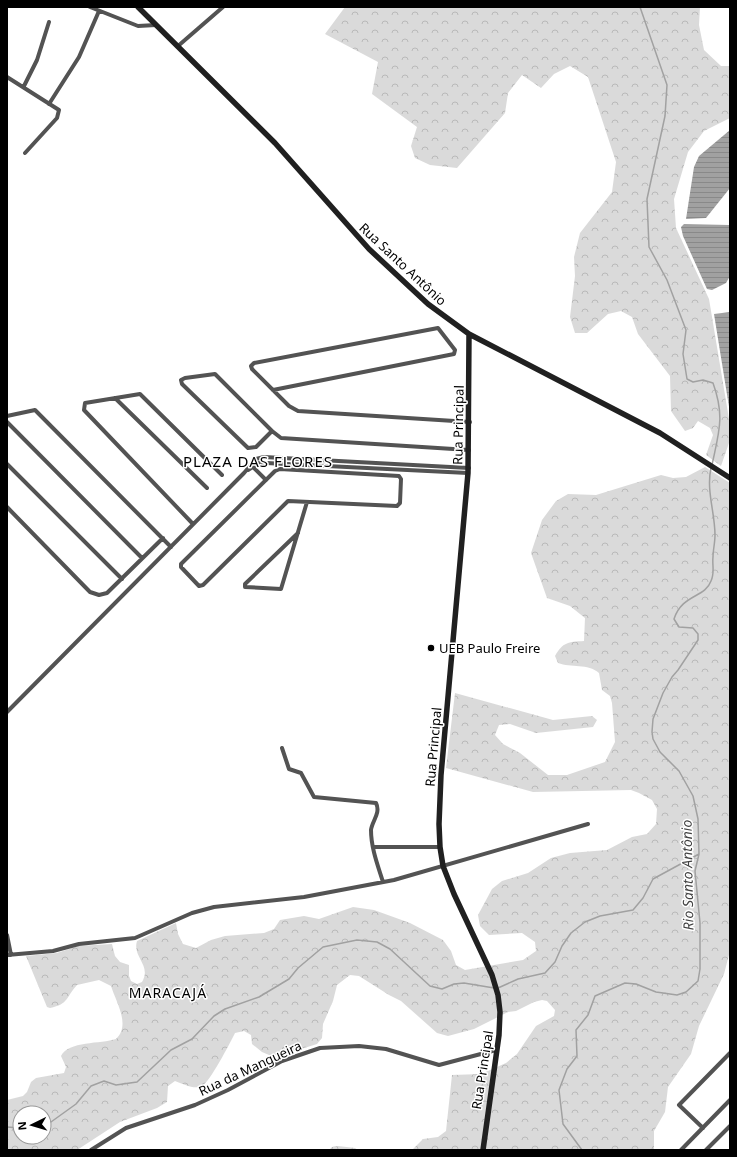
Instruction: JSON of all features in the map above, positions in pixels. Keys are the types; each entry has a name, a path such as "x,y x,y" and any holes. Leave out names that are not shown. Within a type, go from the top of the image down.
{"street":[{"path":"90,7 138,26 156,25"},
{"name":"Rua Santo Antônio","path":"138,7 275,143 344,223 381,262 424,300 469,334 660,433 730,478"},
{"path":"178,46 223,7"},
{"path":"49,104 82,52 99,11"},
{"path":"24,86 37,60 49,22"},
{"path":"7,77 24,86 59,110 59,115 25,153"},
{"path":"273,390 453,354 455,351 441,331 436,328 251,365 252,369 273,390 292,409 298,411 470,422"},
{"name":"Rua Principal","path":"469,334 469,471 441,775 440,847 443,866 454,894 496,985 497,992 500,1025 483,1150"},
{"path":"272,431 256,448 248,448 182,384 181,380 215,374 272,431 281,438 288,440 469,450"},
{"path":"193,524 84,410 85,403 140,394 222,475"},
{"path":"115,398 208,488"},
{"path":"7,416 35,410 171,547"},
{"path":"7,422 142,558"},
{"path":"7,712 252,466 259,463 266,463 469,471"},
{"path":"7,464 122,579"},
{"path":"252,466 266,480"},
{"path":"280,470 399,476 401,479 400,503 397,506 307,502 288,501 203,585 199,586 181,567 181,564 275,471 280,470"},
{"path":"298,533 245,584 245,587 281,590 298,533 307,502"},
{"path":"7,507 90,592 98,596 103,595 122,579 163,538"},
{"path":"282,748 289,769 301,773 314,798 376,803 378,809 371,828 383,882"},
{"path":"7,935 9,955 53,951 78,944 135,938 192,913 214,907 304,897 383,882 588,824"},
{"path":"374,847 440,847"},
{"name":"Rua da Mangueira","path":"91,1150 126,1128 195,1105 228,1090 282,1061 320,1048 359,1046 386,1049 439,1065 496,1050"},
{"path":"703,1128 679,1105 730,1053"},
{"path":"681,1150 730,1100"},
{"path":"706,1150 730,1126"}],"green space":[{"path":"345,7 700,7 699,25 704,50 721,66 730,66 730,118 704,131 688,152 674,199 676,228 709,299 730,425 730,440 721,466 706,455 713,435 710,428 698,421 693,428 685,431 671,411 670,376 638,334 632,317 621,311 608,314 587,333 575,333 570,317 575,276 574,257 580,233 612,192 616,162 588,77 570,66 554,74 541,88 522,75 508,93 505,113 457,168 430,165 415,158 411,146 417,127 372,94 378,62 325,34"},
{"path":"705,467 730,483 730,951 724,974 699,1026 691,1054 668,1087 665,1112 654,1131 654,1150 412,1150 423,1139 438,1137 446,1131 452,1075 481,1074 506,1063 517,1054 536,1026 554,1016 555,1010 547,1001 542,1000 534,1002 516,1011 508,1012 474,1029 448,1036 437,1033 401,1001 359,976 350,975 337,985 333,1001 323,1024 322,1038 317,1044 282,1055 269,1055 262,1052 252,1044 251,1035 244,1031 235,1033 215,1070 206,1083 202,1086 192,1087 175,1081 168,1086 167,1102 157,1108 120,1122 77,1150 7,1150 7,1100 23,1096 27,1092 31,1082 36,1078 64,1073 66,1067 61,1056 65,1051 78,1045 116,1039 122,1027 121,1013 111,986 99,980 77,985 64,1002 50,1008 47,1007 26,956 57,953 78,946 112,944 115,956 120,962 129,965 129,976 131,981 137,984 142,982 145,971 137,952 137,941 176,923 178,934 183,944 196,948 211,940 225,936 264,933 274,929 280,920 304,916 319,919 353,907 374,910 410,923 443,940 451,951 456,965 465,970 523,960 536,951 535,942 522,933 489,935 480,926 478,915 492,889 502,881 528,873 551,858 570,853 607,850 632,837 647,834 656,824 657,809 652,800 631,790 533,792 446,768 455,693 553,720 592,716 597,720 593,727 536,733 510,724 499,725 495,735 503,744 520,753 548,775 567,775 605,762 615,742 612,703 610,696 602,690 599,673 595,670 558,663 555,656 563,645 584,641 585,618 570,606 547,598 531,553 542,520 556,501 568,494 596,495 661,475 673,478 686,477"},
{"path":"338,1146 355,1148 358,1150 329,1150 332,1147"}],"shaded area":[{"path":"730,130 730,188 706,218 686,219 694,167 699,156"},
{"path":"684,224 729,225 730,276 726,283 712,290 707,289 683,236 681,227"},
{"path":"730,312 730,413 714,314"}],"waterway":[{"path":"640,7 667,85 665,116 647,199 649,247 667,280 686,330 683,354 687,379 693,382 703,380 713,383 717,395 720,424 712,465"},
{"name":"Rio Santo Antônio","path":"582,1150 563,1124 559,1090 567,1069 577,1056 576,1030 588,1015 595,996 625,983 636,984 656,992 677,995 686,992 698,981 700,969 700,923 695,871 699,854 698,819 693,796 679,771 660,752 653,739 652,732 653,719 663,693 672,677 698,640 698,634 693,628 679,627 674,619 682,605 704,591 712,578 715,527 710,493 711,468"},
{"path":"498,988 518,979 545,973 555,962 562,946 571,933 585,922 600,916 633,910 643,898 653,879 699,854"},
{"path":"52,1121 76,1104 91,1086 104,1081 116,1085 137,1082 171,1050 192,1039 214,1016 225,1009 259,997 289,979 298,968 323,947 357,940 377,942 390,949 430,986 442,989 454,984 464,983 494,988"},
{"path":"7,1127 12,1127"}],"place":[{"name":"UEB Paulo Freire","path":"431,648"}],"district":[{"name":"PLAZA DAS FLORES","path":"258,461"},
{"name":"MARACAJÁ","path":"168,992"}]}
